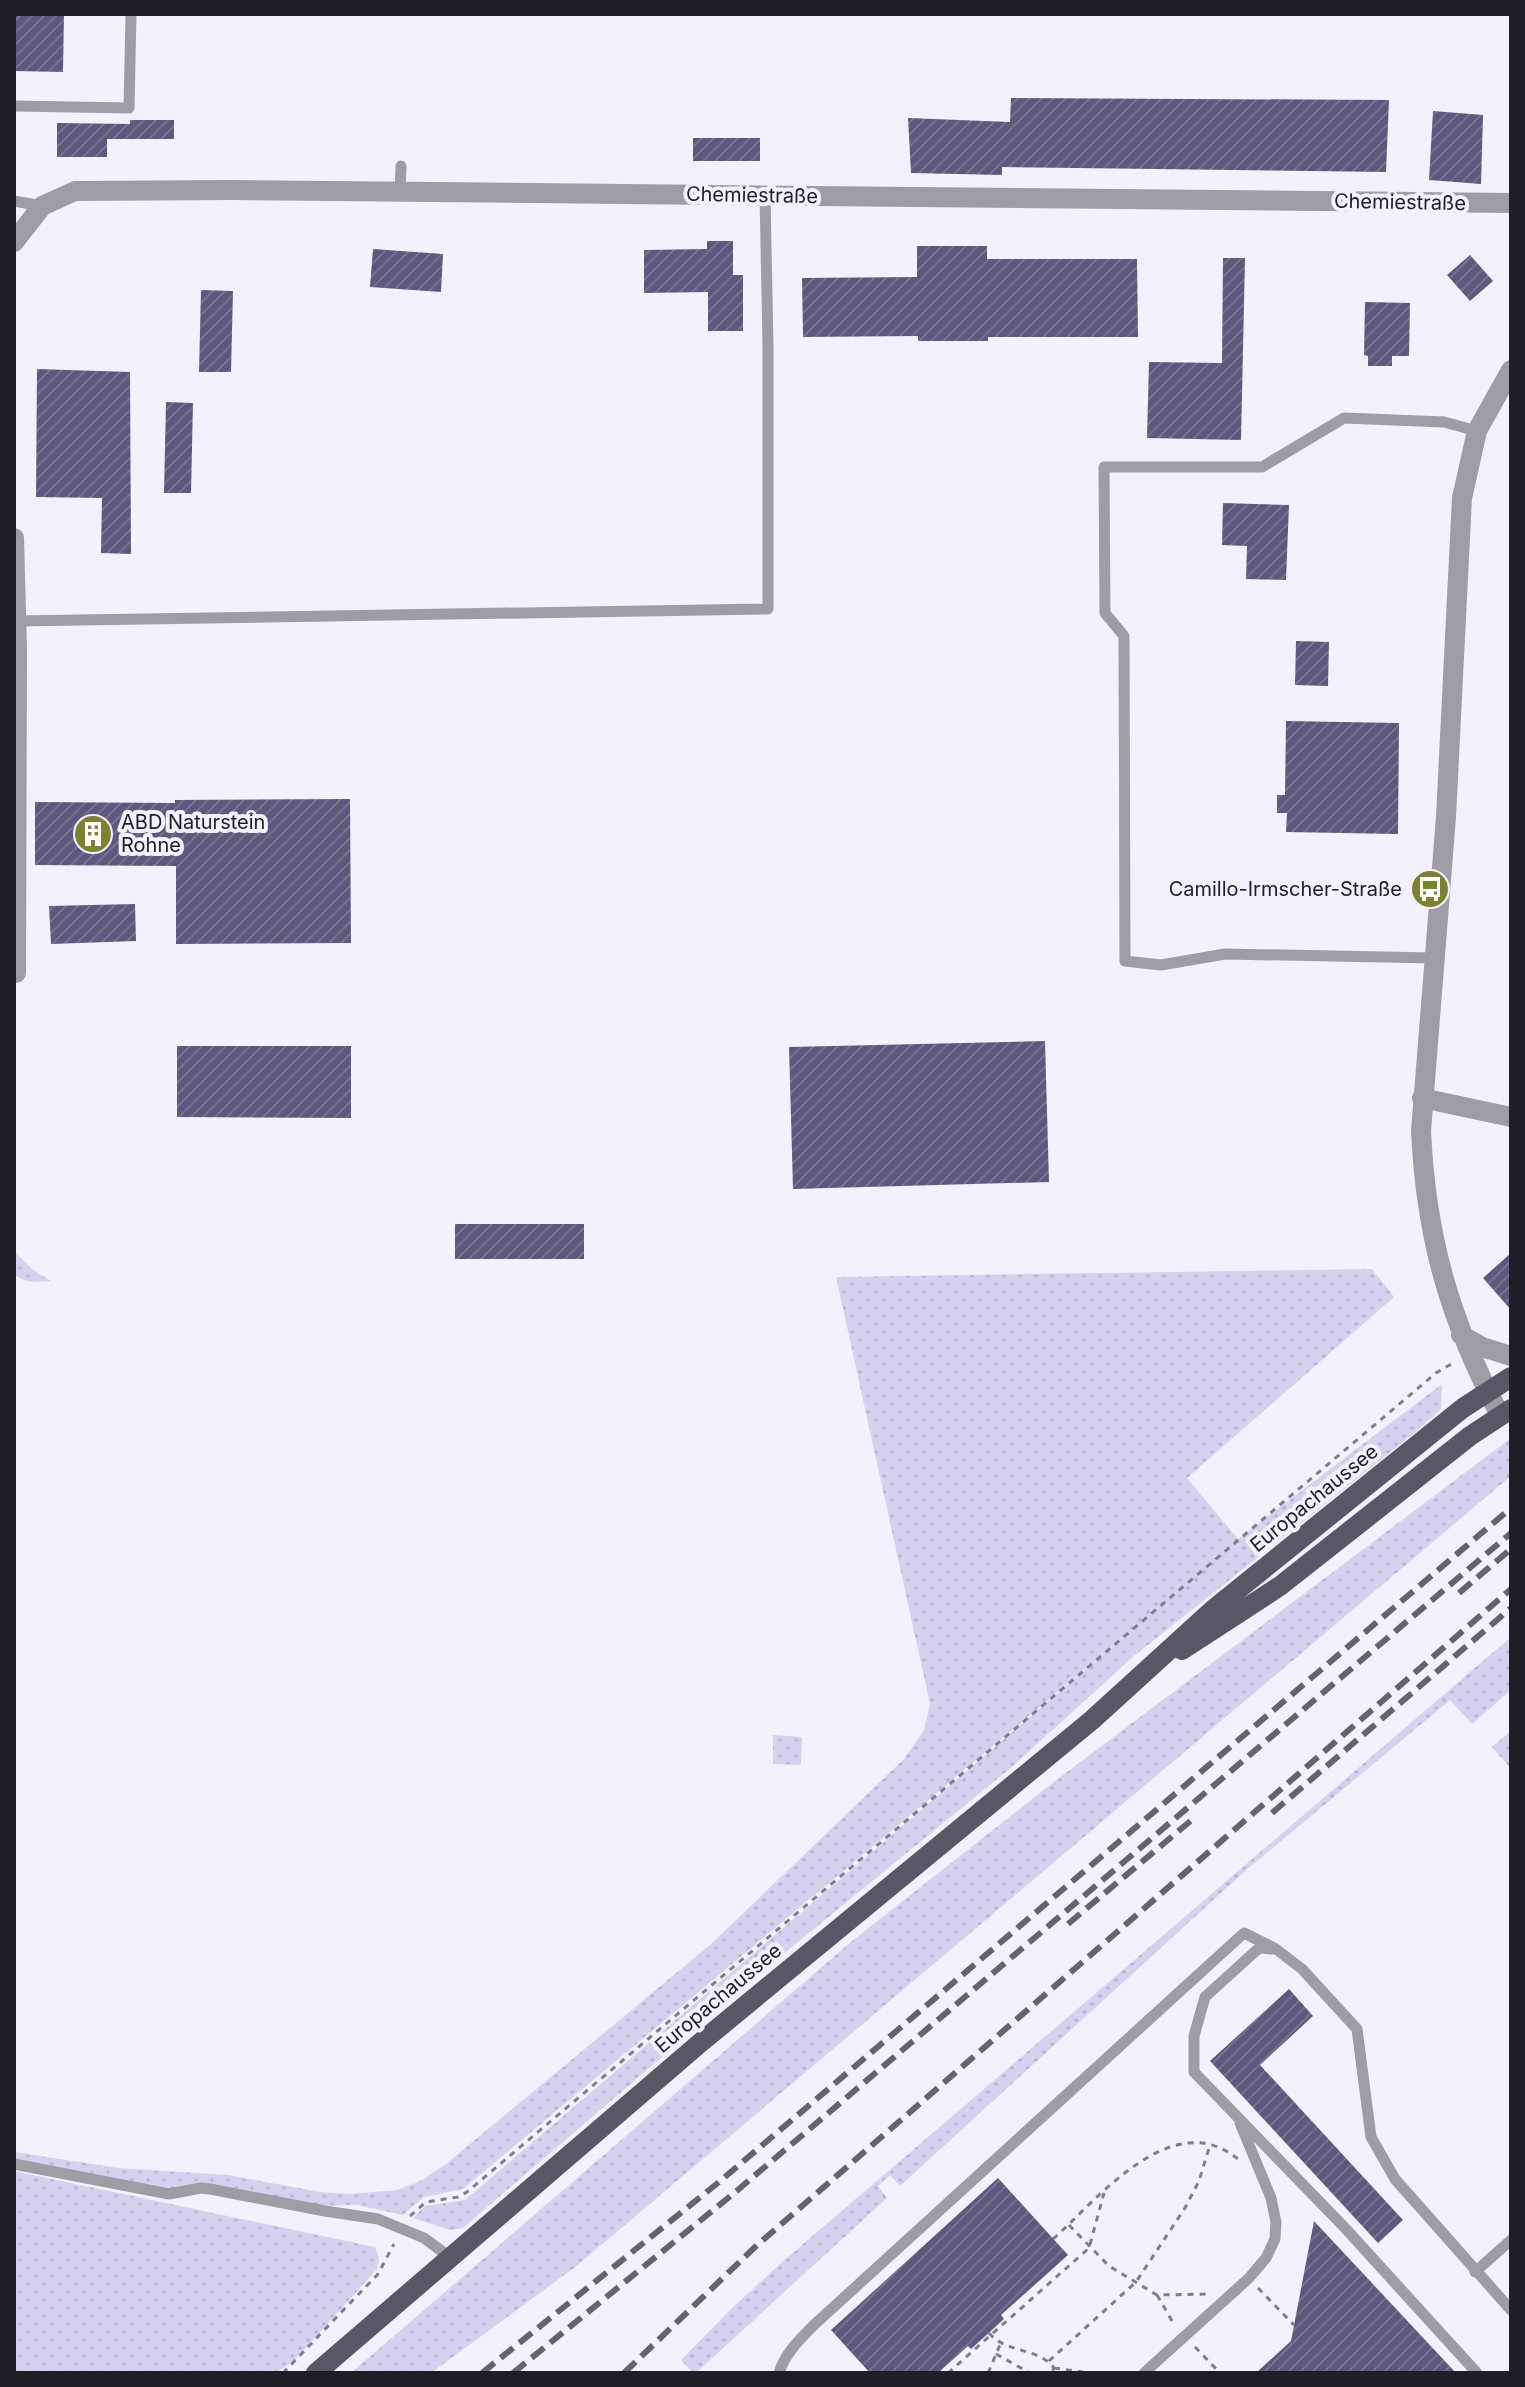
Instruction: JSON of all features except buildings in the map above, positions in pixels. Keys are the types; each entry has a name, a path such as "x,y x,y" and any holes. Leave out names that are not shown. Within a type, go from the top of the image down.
{"main road":[{"name":"Europachaussee","path":"316,2373 700,2043 1038,1765 1155,1665 1215,1608 1488,1391 1511,1377"},
{"name":"Europachaussee","path":"1155,1665 1202,1639 1280,1586 1506,1412"}],"street":[{"name":"Chemiestraße","path":"14,242 42,206 75,191 1511,203"},
{"path":"1506,1412 1488,1391 1447,1297 1434,1246 1422,1164 1422,1098 1446,817 1462,498 1477,431 1511,370"},
{"path":"14,538 16,973"},
{"path":"1422,1098 1511,1117"},
{"path":"1466,1344 1511,1356"}],"lane":[{"path":"14,106 129,108 131,14"},
{"path":"400,192 401,166"},
{"path":"16,621 768,609 765,195"},
{"path":"14,201 42,206"},
{"path":"1434,958 1225,954 1161,965 1125,961 1124,636 1105,613 1104,467 1262,467 1344,418 1444,422 1477,431"},
{"path":"779,2373 798,2341 815,2324 1244,1933 1276,1949 1302,1969 1357,2029 1371,2137 1395,2179 1511,2310"},
{"path":"1276,1949 1259,1948 1205,1997 1194,2036 1194,2072 1346,2229 1477,2373"},
{"path":"1144,2373 1249,2278 1275,2239 1276,2222 1271,2198 1238,2118"},
{"path":"14,2164 169,2194 210,2189 378,2219 424,2238 451,2258"},
{"path":"1475,2272 1511,2240"}],"path":[{"path":"283,2373 378,2274 410,2217 426,2202 458,2197 467,2192 1413,1393 1466,1344"},
{"path":"1053,2239 1127,2172 1164,2147 1186,2142 1210,2145 1229,2152 1244,2164"},
{"path":"1049,2361 1136,2282 1185,2208 1199,2181 1210,2145"},
{"path":"948,2373 1089,2248 1104,2193"},
{"path":"1069,2225 1109,2266 1157,2295 1178,2332 1220,2373"},
{"path":"1249,2278 1294,2325"},
{"path":"1157,2295 1210,2294"},
{"path":"990,2334 1000,2345 1049,2361"},
{"path":"988,2373 1000,2345"},
{"path":"996,2354 1030,2373"},
{"path":"1049,2361 1053,2371 1090,2373"}],"shaded area":[{"path":"14,1251 33,1270 51,1281 27,1281 14,1274"},
{"path":"1372,1269 1394,1297 1187,1478 1238,1539 1442,1384 1441,1409 1134,1656 1013,1766 754,1978 463,2228 450,2230 413,2218 425,2206 465,2200 1140,1623 463,2189 424,2197 403,2215 357,2205 315,2206 217,2185 171,2190 14,2159 14,2152 119,2168 228,2175 320,2192 350,2194 397,2190 422,2180 446,2164 711,1944 904,1759 924,1730 930,1704 836,1277"},
{"path":"1511,1438 1511,1476 574,2268 431,2373 351,2373 852,1941 1059,1778"},
{"path":"1511,1637 1511,1690 1472,1724 1450,1700 1244,1872 900,2186 890,2175 878,2186 887,2198 696,2373 681,2360 781,2263"},
{"path":"1511,1731 1511,1769 1492,1747"},
{"path":"773,1735 802,1737 799,1765 773,1764"},
{"path":"14,2171 375,2247 379,2258 377,2269 295,2360 276,2373 14,2373"}],"railway":[{"path":"482,2373 719,2182 1511,1508"},
{"path":"513,2373 733,2194 1511,1533"},
{"path":"1459,1593 1511,1549"},
{"path":"624,2373 755,2247 1511,1589"},
{"path":"1272,1813 1511,1608"},
{"path":"1068,1924 1194,1818"}],"place":[{"name":"ABD Naturstein Rohne","path":"93,834"},
{"name":"Camillo-Irmscher-Straße","path":"1430,889"}]}
